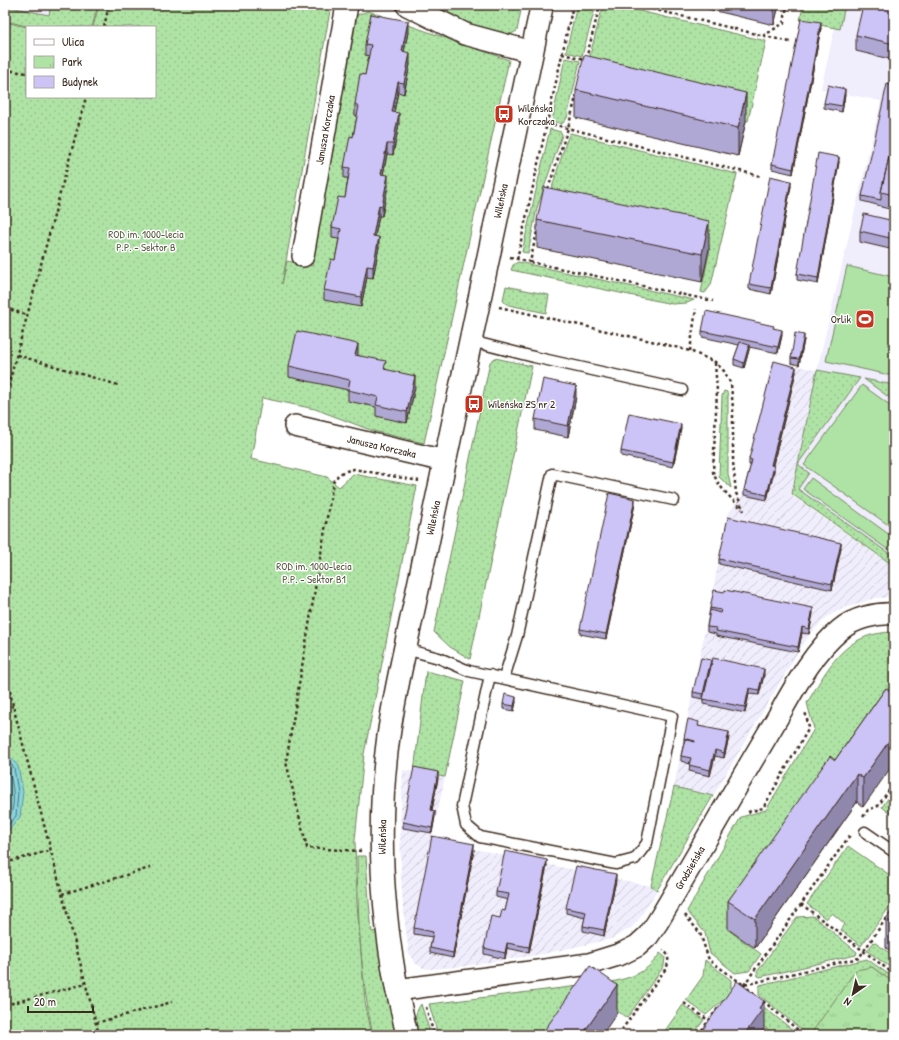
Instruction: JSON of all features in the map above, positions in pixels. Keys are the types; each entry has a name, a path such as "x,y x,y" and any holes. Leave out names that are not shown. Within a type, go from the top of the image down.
{"street":[{"name":"Janusza Korczaka","path":"303,256 347,5"},
{"path":"407,5 465,34 532,52"},
{"name":"Wileńska","path":"407,1035 391,956 382,879 383,802 387,747 405,649 542,5"},
{"name":"Janusza Korczaka","path":"295,426 445,461"},
{"name":"Grodzieńska","path":"397,990 589,964 621,954 636,946 648,936 657,923 819,651 841,629 857,620 878,614 894,614"}],"lane":[{"path":"471,341 534,357 682,390"},
{"path":"504,678 517,636 552,474 674,500"},
{"path":"405,649 439,658 469,671 490,675 504,678 672,716 647,843 635,860 616,864 480,837 466,825 462,806 490,675"},
{"path":"865,832 894,852"}],"path":[{"path":"104,26 109,5"},
{"path":"517,259 573,5"},
{"path":"584,66 600,5"},
{"path":"635,5 790,42"},
{"path":"763,36 784,23 787,5"},
{"path":"562,54 586,59"},
{"path":"5,70 26,73"},
{"path":"546,195 568,128 578,88"},
{"path":"5,398 86,98"},
{"path":"547,123 760,176"},
{"path":"530,262 538,224"},
{"path":"490,253 713,301"},
{"path":"5,308 28,315"},
{"path":"690,351 696,308"},
{"path":"17,355 118,385"},
{"path":"715,362 717,391 713,472 715,479 744,511"},
{"path":"356,850 307,848 286,762 333,482 337,475 354,469 440,485"},
{"path":"5,668 13,706 99,1035"},
{"path":"5,708 13,706"},
{"path":"859,822 868,810 878,806 894,783"},
{"path":"739,989 744,985 850,835"},
{"path":"5,863 51,850"},
{"path":"62,894 153,868"},
{"path":"801,904 894,974"},
{"path":"682,912 700,933 709,960 756,995"},
{"path":"744,985 859,958 890,914"},
{"path":"618,1035 667,967 668,957 666,952 660,948"},
{"path":"5,1005 86,984"},
{"path":"762,1000 804,1035"},
{"path":"96,1023 172,1002"},
{"path":"684,1003 708,1020"},
{"path":"698,1035 708,1020 720,1007"}],"shaded area":[{"path":"5,5 94,5 89,26 5,18"},
{"path":"840,5 894,5 894,565 792,494 817,370 881,101 821,89"},
{"path":"772,361 817,370 791,495 894,567 894,597 875,598 842,609 827,617 812,632 801,647 713,796 674,787 728,514 742,496"},
{"path":"403,770 445,777 431,840 651,886 657,890 638,921 631,928 611,939 543,954 458,967 423,968 415,963 409,954 403,907 400,826"}],"green space":[{"path":"51,5 98,5 92,26 27,26 5,21 5,6 49,15"},
{"name":"ROD im. 1000-lecia P.P. - Sektor B","path":"99,5 331,5 282,284 287,261 312,266 357,15 368,11 509,60 424,443 373,431 315,409 262,398 251,459 327,477 339,487 353,474 417,486 364,754 355,840 357,904 365,1002 372,1035 5,1035 5,22 26,27 26,98 156,98 156,26 93,26"},
{"path":"437,5 522,5 517,31 509,35 462,21"},
{"path":"577,5 596,5 582,56 566,52"},
{"path":"606,5 614,5 766,41 748,121 583,82 601,13"},
{"path":"803,5 845,5 840,29 800,21"},
{"path":"565,58 580,61 567,118 562,124 552,121"},
{"path":"550,129 561,132 562,135 537,208 528,253 522,252"},
{"path":"570,133 737,174 711,285 705,293 701,292 710,249 544,214"},
{"path":"518,262 694,300 687,303 672,304 511,270 513,265"},
{"name":"Orlik","path":"847,266 894,277 894,376 826,361"},
{"path":"506,286 549,295 546,313 505,303 503,300"},
{"path":"495,358 532,366 470,659 450,647 434,632 490,362"},
{"path":"817,370 860,378 798,464"},
{"path":"864,379 894,385 894,401"},
{"path":"862,385 894,408 894,529 804,465"},
{"path":"724,391 727,392 728,396 728,474 731,488 719,477 722,396"},
{"path":"798,464 809,473 798,489 894,557 894,566 792,494"},
{"path":"811,478 894,538 894,554 803,489"},
{"path":"890,632 894,633 894,688 727,929 761,954 749,971 735,973 710,953 705,933 687,911 741,817 766,810 814,729 807,703 830,666 837,657 853,643 869,636"},
{"path":"426,671 465,681 445,777 414,772"},
{"path":"674,787 713,796 657,890 651,886"},
{"path":"894,790 894,816 882,807"},
{"path":"848,846 894,878 894,901 861,946 841,930 845,924 832,913 826,919 807,904"},
{"path":"357,856 366,856 372,932 377,931 387,995 397,1035 373,1035 362,969"},
{"path":"813,916 857,952 856,955 760,977 758,976 757,972 797,917"},
{"path":"874,942 894,956 894,970 867,951"},
{"path":"660,953 665,957 664,966 627,1018 589,992 559,1035 438,1035 429,1004 612,982 639,973 650,965"},
{"path":"867,959 894,978 894,983 872,967 810,1035 808,1035 759,995 760,985"},
{"path":"705,960 731,980 730,994 706,1015 686,1000 703,976"},
{"path":"872,967 894,983 894,1035 810,1035 856,970"},
{"path":"755,1000 799,1035 767,1035 770,1031 736,1007"},
{"path":"421,1004 431,1035 418,1035 415,1019"},
{"path":"683,1005 704,1020 693,1035 662,1035"}],"water":[{"path":"5,751 18,766 23,792 20,817 5,835"}],"building":[{"path":"863,5 894,5 894,44 856,35"},
{"path":"371,14 408,21 402,51 410,53 404,83 398,82 392,112 399,113 393,144 387,144 381,174 388,175 382,206 379,205 373,236 379,237 373,267 367,266 361,297 324,290 331,259 335,260 341,229 332,227 338,197 345,198 350,168 344,167 350,136 353,137 359,106 355,104 360,74 365,75 371,45 365,44"},
{"path":"801,19 821,22 793,169 772,164"},
{"path":"584,55 746,93 738,128 576,90"},
{"path":"887,84 894,86 894,135 881,192 881,200 862,196"},
{"path":"828,85 845,89 842,106 824,103"},
{"path":"894,135 894,195 881,192"},
{"path":"818,153 839,157 818,278 797,274"},
{"path":"770,176 791,181 771,288 749,284"},
{"path":"544,187 709,221 702,254 537,220"},
{"path":"864,214 894,221 894,239 860,231"},
{"path":"706,311 774,326 773,328 782,330 778,347 702,331"},
{"path":"297,331 358,344 355,355 386,361 384,369 415,376 407,412 376,405 378,397 348,390 350,380 289,366"},
{"path":"795,333 804,335 799,359 791,358"},
{"path":"740,342 749,345 744,363 734,359"},
{"path":"774,361 796,367 771,465 774,466 767,495 744,490 752,460 749,459"},
{"path":"543,379 576,386 568,426 535,419"},
{"path":"629,413 681,424 673,462 621,451"},
{"path":"609,493 635,499 606,634 580,629"},
{"path":"728,517 841,543 832,584 719,559"},
{"path":"714,590 724,592 725,590 813,608 809,629 802,627 798,647 716,631 717,628 707,627 710,610 720,613 721,610 710,608"},
{"path":"701,658 711,660 703,694 693,692"},
{"path":"713,658 764,669 759,690 749,688 745,707 703,699"},
{"path":"894,685 894,694 890,691"},
{"path":"886,688 894,694 894,734 863,778 857,774 755,919 728,901 830,756 835,760"},
{"path":"505,694 516,697 514,706 503,704"},
{"path":"688,719 699,722 698,726 729,732 724,753 715,750 710,770 689,765 691,758 681,756 685,739 695,742 684,738"},
{"path":"414,767 438,772 431,810 435,811 432,828 403,822"},
{"path":"432,836 474,844 453,953 430,948 433,932 414,928"},
{"path":"505,851 547,860 529,947 507,943 505,953 484,948 491,916 500,918 502,910 505,911 509,894 496,892"},
{"path":"576,866 616,874 604,930 583,926 586,912 566,908"},
{"path":"894,908 894,925 886,919"},
{"path":"590,966 617,985 582,1035 541,1035"},
{"path":"737,981 764,1001 759,1008 762,1010 744,1035 699,1035"}],"place":[{"name":"Wileńska Korczaka","path":"504,114"},
{"name":"Orlik","path":"865,319"},
{"name":"Wileńska ZS nr 2","path":"474,404"}],"park label":[{"name":"ROD im. 1000-lecia P.P. - Sektor B1","path":"314,572"}]}
